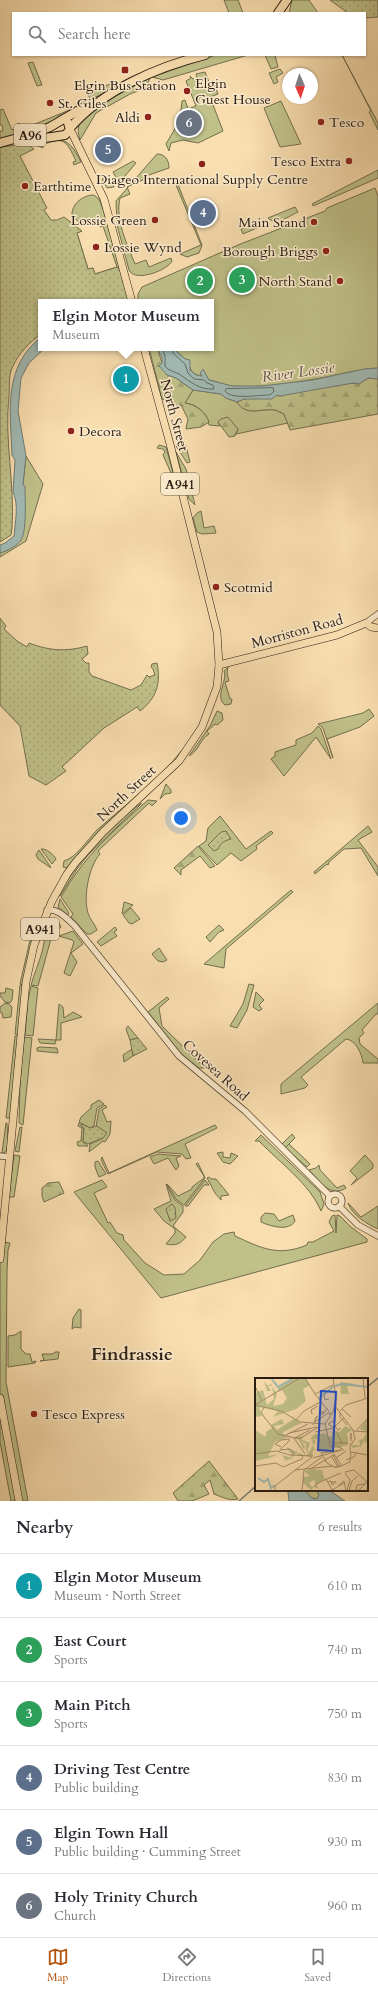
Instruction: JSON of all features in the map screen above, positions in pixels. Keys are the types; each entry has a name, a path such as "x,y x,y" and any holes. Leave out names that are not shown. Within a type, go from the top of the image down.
{"highway":[{"path":"279,12 287,0"},
{"path":"285,12 287,0"},
{"name":"A96","path":"0,143 32,134 60,122 78,110 105,98 139,79 201,56"},
{"name":"A96","path":"0,143 67,134 70,128 83,114 105,98"},
{"name":"A96","path":"60,122 68,123 70,128"},
{"name":"A96","path":"60,122 56,128 62,135"}],"main road":[{"path":"70,128 106,205 131,299"},
{"path":"62,135 80,149"},
{"name":"North Street","path":"0,1259 26,982 34,946 48,910 76,862 112,823 179,760 202,727 214,697 219,665 217,632 170,444 145,351"},
{"path":"366,623 371,627 378,628"},
{"name":"Morriston Road","path":"219,665 337,635 366,623"},
{"path":"0,1398 19,1501"}],"street":[{"name":"Morriston Road","path":"366,623 378,614"},
{"name":"Covesea Road","path":"48,910 52,909 74,925 179,1056 245,1111 330,1196"},
{"path":"0,1156 10,1157"},
{"name":"Covesea Road","path":"330,1196 328,1202 330,1207 336,1208 339,1206"},
{"name":"Covesea Road","path":"330,1196 339,1196 341,1203 339,1206"},
{"name":"Covesea Road","path":"339,1206 358,1225 378,1236"}],"green space":[{"path":"224,0 238,0 243,12 229,12"},
{"path":"292,0 309,0 317,12 289,12"},
{"path":"330,0 378,0 378,17 366,18 366,12 347,12"},
{"path":"213,56 245,56 163,80 152,77"},
{"path":"265,56 275,56 278,67 271,69"},
{"path":"343,56 378,123 378,130 369,112 371,111"},
{"path":"33,62 42,85 37,86 28,63"},
{"path":"280,69 282,72 282,74 276,77 278,82 274,84 269,73"},
{"path":"205,72 209,82 213,81 218,94 210,97 223,131 198,143 183,140 171,143 169,151 166,144 180,120 182,101 185,100 188,109 196,106 186,81 191,78 190,76 193,79 197,78 196,74"},
{"path":"150,78 146,88 130,94 96,113 80,140 78,128 81,121 86,116 113,98"},
{"path":"110,84 112,87 110,91 93,98 90,98 88,95 90,92"},
{"path":"281,101 301,144 280,147 264,108"},
{"path":"77,107 49,125 37,129 31,128 30,126"},
{"path":"3,109 12,130 19,128 17,124 19,123 22,135 0,140 0,131 3,131 2,125 0,125 0,110"},
{"path":"59,139 71,146 81,162 74,165 73,162 76,161 70,149 64,142 50,142 43,145 43,148 33,144"},
{"path":"27,144 34,149 20,156 47,208 44,210 51,220 57,220 64,217 82,231 77,233 88,269 93,268 95,274 117,267 120,269 128,299 38,299 38,336 29,344 15,361 10,373 8,429 13,511 12,528 11,535 0,542 0,147"},
{"path":"157,154 166,158 169,168 146,176 147,178 129,186"},
{"path":"133,161 136,163 119,183 113,172"},
{"path":"378,170 378,178 313,206 312,204"},
{"path":"108,176 114,187 107,188 102,179"},
{"path":"175,177 202,245 199,253 187,257 180,254 201,245 173,178"},
{"path":"127,188 130,194 120,198 119,215 125,240 135,264 146,260 149,267 171,258 172,261 169,265 151,274 132,274 129,270 117,225 116,201"},
{"path":"375,188 378,196 378,368 323,378 274,385 253,386 232,386 209,380 203,370 200,373 203,377 195,374 185,359 176,351 214,351 214,299 138,299 138,294 142,287 238,245 325,211 327,208"},
{"path":"90,195 94,195 99,199 104,212 128,299 45,299 54,240 82,231 77,233 88,269 93,268 95,274 117,267 103,226 100,227 99,224 80,223 72,216 73,208 78,201"},
{"path":"295,207 298,212 283,220 275,221 268,218"},
{"path":"261,221 259,227 243,234 241,229"},
{"path":"150,351 158,351 162,363 159,366 193,390 185,403 200,409 208,418 209,422 201,427 186,429 188,419 181,405 178,406 162,399"},
{"path":"368,378 378,379 378,414 290,430 284,414 275,410 249,411 241,407 237,402 244,399 353,383 359,384"},
{"path":"193,390 221,394 250,411 275,410 284,414 288,423 236,434 238,429 218,422 220,426 209,425 204,413 201,410 193,405 184,403"},
{"path":"228,417 238,429 235,436 229,437 218,422 221,419"},
{"path":"159,445 166,447 175,480 173,481 169,475 171,473 163,455 165,452 163,449 157,448"},
{"path":"176,446 186,446 190,462 187,463"},
{"path":"176,452 186,469 195,505 189,499"},
{"path":"26,456 43,484 26,541 0,557 0,553 8,550 24,528 23,484"},
{"path":"201,511 204,528 214,526 216,533 202,534 197,532 193,518"},
{"path":"0,618 6,626 4,629 17,641 27,647 29,643 44,648 58,650 87,646 88,654 82,659 86,663 89,663 89,672 92,676 131,690 141,685 147,675 149,677 155,675 151,667 152,664 157,663 158,684 154,695 146,706 140,711 137,707 104,728 62,767 66,771 46,785 29,776 20,726 0,705"},
{"path":"228,667 227,673 229,681 225,682 230,699 232,699 231,704 225,705 222,702 221,693 225,675 224,671"},
{"path":"369,709 374,716 360,727 327,739 333,758 323,728 318,724 363,713"},
{"path":"217,711 222,713 223,720 217,725 215,724 207,731 209,734 203,739 193,754 189,756 210,726"},
{"path":"318,726 321,729 331,759 316,737 284,776 271,759 275,756 275,752 296,745 296,740 312,733"},
{"path":"183,749 177,760 67,868 63,867 64,861 78,852 97,830 164,771"},
{"path":"166,784 171,790 171,793 165,794 160,799"},
{"path":"148,800 157,801 152,806 149,803 98,851 100,854 96,859 90,874 86,899 88,913 97,930 91,934 87,934 71,917 73,914 61,897 89,856"},
{"path":"142,803 89,854 77,869 60,896 58,895 84,856 94,844 117,821"},
{"path":"220,816 246,849 271,831 273,833 256,846 257,849 241,861 231,853 217,865 199,846 206,841 208,828"},
{"path":"368,826 372,832 358,840 378,867 378,876 361,848 344,849 329,862 328,865 327,864 315,874 314,872"},
{"path":"226,831 231,839 223,842 218,849 214,851 208,845 221,832"},
{"path":"198,846 215,866 210,868 200,856 181,870 181,875 174,868"},
{"path":"41,849 47,851 55,857 56,859 52,864"},
{"path":"39,850 51,868 38,859 36,855"},
{"path":"291,890 293,892 226,949 224,968 204,964"},
{"path":"60,899 69,913 68,915 58,907"},
{"path":"124,902 133,905 122,914"},
{"path":"131,908 140,919 132,924 129,923 123,915"},
{"path":"37,922 25,985 20,984 30,940"},
{"path":"55,922 59,923 61,927 52,935 38,986 31,985 41,956 47,931 51,924"},
{"path":"219,925 224,930 219,932 210,942 206,937"},
{"path":"115,927 117,930 114,932 117,936 101,946 97,942"},
{"path":"73,931 83,944 71,953 77,962 70,976 64,973 74,942 59,936"},
{"path":"159,948 167,960 163,962 158,961 152,954"},
{"path":"249,984 254,985 247,1010 237,1028 230,1026 243,1004"},
{"path":"20,985 25,986 20,1035 15,1034"},
{"path":"31,986 38,988 33,1036 25,1035 28,1000"},
{"path":"6,988 13,990 12,1000 10,1003 5,1002 0,996 0,993 5,993"},
{"path":"256,992 264,1000 259,1005 262,1009 259,1011 253,1007"},
{"path":"167,997 169,999 159,1008 162,1026 200,1063 208,1064 205,1068 199,1068 182,1055 148,1012"},
{"path":"5,1003 12,1007 11,1017 3,1018 2,1013 0,1012 0,1007"},
{"path":"378,1003 378,1014 376,1014 362,1030 364,1033 359,1038 360,1044 378,1059 378,1063 363,1063 356,1045 350,1040 346,1039 301,1077 308,1085 305,1088 281,1094 281,1084"},
{"path":"59,1004 63,1007 64,1018 73,1012 82,1017 61,1023 61,1040 56,1040"},
{"path":"128,1026 138,1038 130,1040 126,1029"},
{"path":"15,1036 20,1036 10,1118 6,1118"},
{"path":"24,1037 32,1038 23,1125 19,1123 20,1081"},
{"path":"138,1038 147,1049 133,1056 130,1040"},
{"path":"38,1039 56,1040 55,1044 40,1043"},
{"path":"37,1048 57,1048 58,1053 37,1051"},
{"path":"132,1049 133,1056 124,1062 123,1055"},
{"path":"99,1100 104,1104 97,1108 94,1126 90,1128 79,1122 81,1117 91,1108 91,1105"},
{"path":"105,1105 107,1107 102,1110 107,1122 111,1121 110,1134 105,1142 103,1141 89,1152 90,1144 103,1138 96,1127 99,1109"},
{"path":"6,1123 8,1143 6,1150 2,1153"},
{"path":"79,1123 84,1127 83,1142 88,1146 78,1146 77,1142 81,1141 82,1128 78,1126"},
{"path":"82,1124 90,1128 97,1126 107,1133 103,1138 88,1144 83,1142 84,1128 81,1126"},
{"path":"215,1125 217,1128 185,1144 191,1158 186,1159 182,1154 157,1152 108,1174 101,1160 102,1157 109,1173"},
{"path":"20,1127 22,1127 19,1152 15,1151"},
{"path":"292,1134 295,1138 283,1150 280,1146"},
{"path":"261,1135 320,1192 324,1204 321,1211 316,1201 302,1182 259,1141 255,1141"},
{"path":"289,1144 310,1164 307,1167 285,1148"},
{"path":"223,1152 223,1157 230,1158 231,1153 238,1156 230,1164 223,1162 217,1153"},
{"path":"158,1154 181,1156 176,1158 179,1166 176,1170 168,1158 154,1164 150,1157"},
{"path":"14,1155 20,1156 14,1197 9,1197"},
{"path":"365,1155 373,1164 373,1168 351,1185 357,1178 350,1171"},
{"path":"98,1161 106,1174 99,1177 95,1167 95,1162"},
{"path":"198,1163 205,1178 184,1205 176,1199 167,1184 178,1196 192,1189 192,1187 204,1178 196,1164"},
{"path":"319,1165 320,1170 337,1188 344,1185 346,1188 340,1191 335,1191 325,1187 309,1170 316,1168"},
{"path":"209,1177 211,1179 216,1179 229,1195 221,1196 221,1200 215,1193 207,1178"},
{"path":"102,1180 107,1187 94,1193 108,1223 110,1222 117,1233 123,1235 124,1240 145,1263 164,1275 184,1274 200,1260 213,1242 224,1234 234,1232 235,1236 270,1250 278,1251 297,1249 307,1245 308,1242 313,1242 334,1231 329,1222 332,1216 335,1215 336,1233 337,1215 367,1239 367,1242 161,1298 74,1192"},
{"path":"205,1180 209,1185 204,1185 188,1206 185,1206"},
{"path":"59,1182 64,1193 44,1202 42,1188 48,1183"},
{"path":"166,1184 175,1200 183,1206 183,1212 173,1226 186,1237 180,1243 175,1245 166,1244 175,1233 175,1229 164,1221 154,1209 171,1201"},
{"path":"348,1203 361,1217 378,1206 378,1229 356,1215"},
{"path":"172,1204 175,1208 176,1218 170,1221 166,1209"},
{"path":"265,1213 274,1214 279,1221 293,1215 295,1221 284,1227 269,1225 261,1222 261,1217"},
{"path":"2,1242 10,1243 8,1250 7,1272 6,1382 28,1501 11,1501 0,1442 0,1259"},
{"path":"79,1309 81,1310 81,1328 75,1327 72,1329 73,1318"},
{"path":"21,1331 21,1349 26,1354 30,1354 32,1362 36,1361 35,1363 8,1367 8,1336 15,1335"},
{"path":"55,1352 59,1352 58,1359 40,1361 44,1360 42,1354 53,1354"},
{"path":"209,1461 238,1499 229,1499 214,1494 210,1480 204,1485 209,1494 192,1501 178,1501 173,1493"},
{"path":"308,1491 317,1491 319,1495 317,1499 312,1498 307,1493"}],"water":[{"path":"38,340 38,351 42,351 29,363 21,378 18,411 26,456 23,484 25,487 24,530 21,540 17,544 0,553 0,545 14,536 16,514 16,502 13,492 15,460 12,455 10,406 15,376 20,362 29,349"},
{"path":"159,351 176,351 185,359 190,360 190,370 196,375 202,376 200,373 203,369 209,380 232,386 262,386 313,380 364,369 378,368 378,379 368,378 359,384 353,383 280,396 277,395 272,399 244,399 237,402 226,398 221,394 193,390 176,378 167,375 159,366 162,363 162,357"},
{"path":"308,1491 307,1493 312,1498 317,1499 319,1495 317,1491 330,1491 345,1501 289,1501 288,1492"}],"waterway":[{"path":"368,1386 378,1378"},
{"path":"239,1501 255,1487"}],"place":[{"name":"Elgin Bus Station","path":"125,70"},
{"name":"Elgin Guest House","path":"187,91"},
{"name":"St. Giles","path":"50,103"},
{"name":"Aldi","path":"148,117"},
{"name":"Tesco","path":"321,122"},
{"name":"Holy Trinity Church","path":"189,123"},
{"name":"Elgin Town Hall","path":"108,150"},
{"name":"Tesco Extra","path":"349,161"},
{"name":"Diageo International Supply Centre","path":"202,164"},
{"name":"Earthtime","path":"25,186"},
{"name":"Driving Test Centre","path":"203,213"},
{"name":"Lossie Green","path":"155,220"},
{"name":"Main Stand","path":"314,222"},
{"name":"Lossie Wynd","path":"96,247"},
{"name":"Borough Briggs","path":"326,251"},
{"name":"Main Pitch","path":"242,280"},
{"name":"East Court","path":"200,281"},
{"name":"North Stand","path":"340,281"},
{"name":"Elgin Motor Museum","path":"126,379"},
{"name":"Decora","path":"71,431"},
{"name":"Scotmid","path":"216,587"},
{"name":"Tesco Express","path":"34,1414"}],"district":[{"name":"Findrassie","path":"132,1354"}],"water label":[{"name":"River Lossie","path":"298,372"}]}
